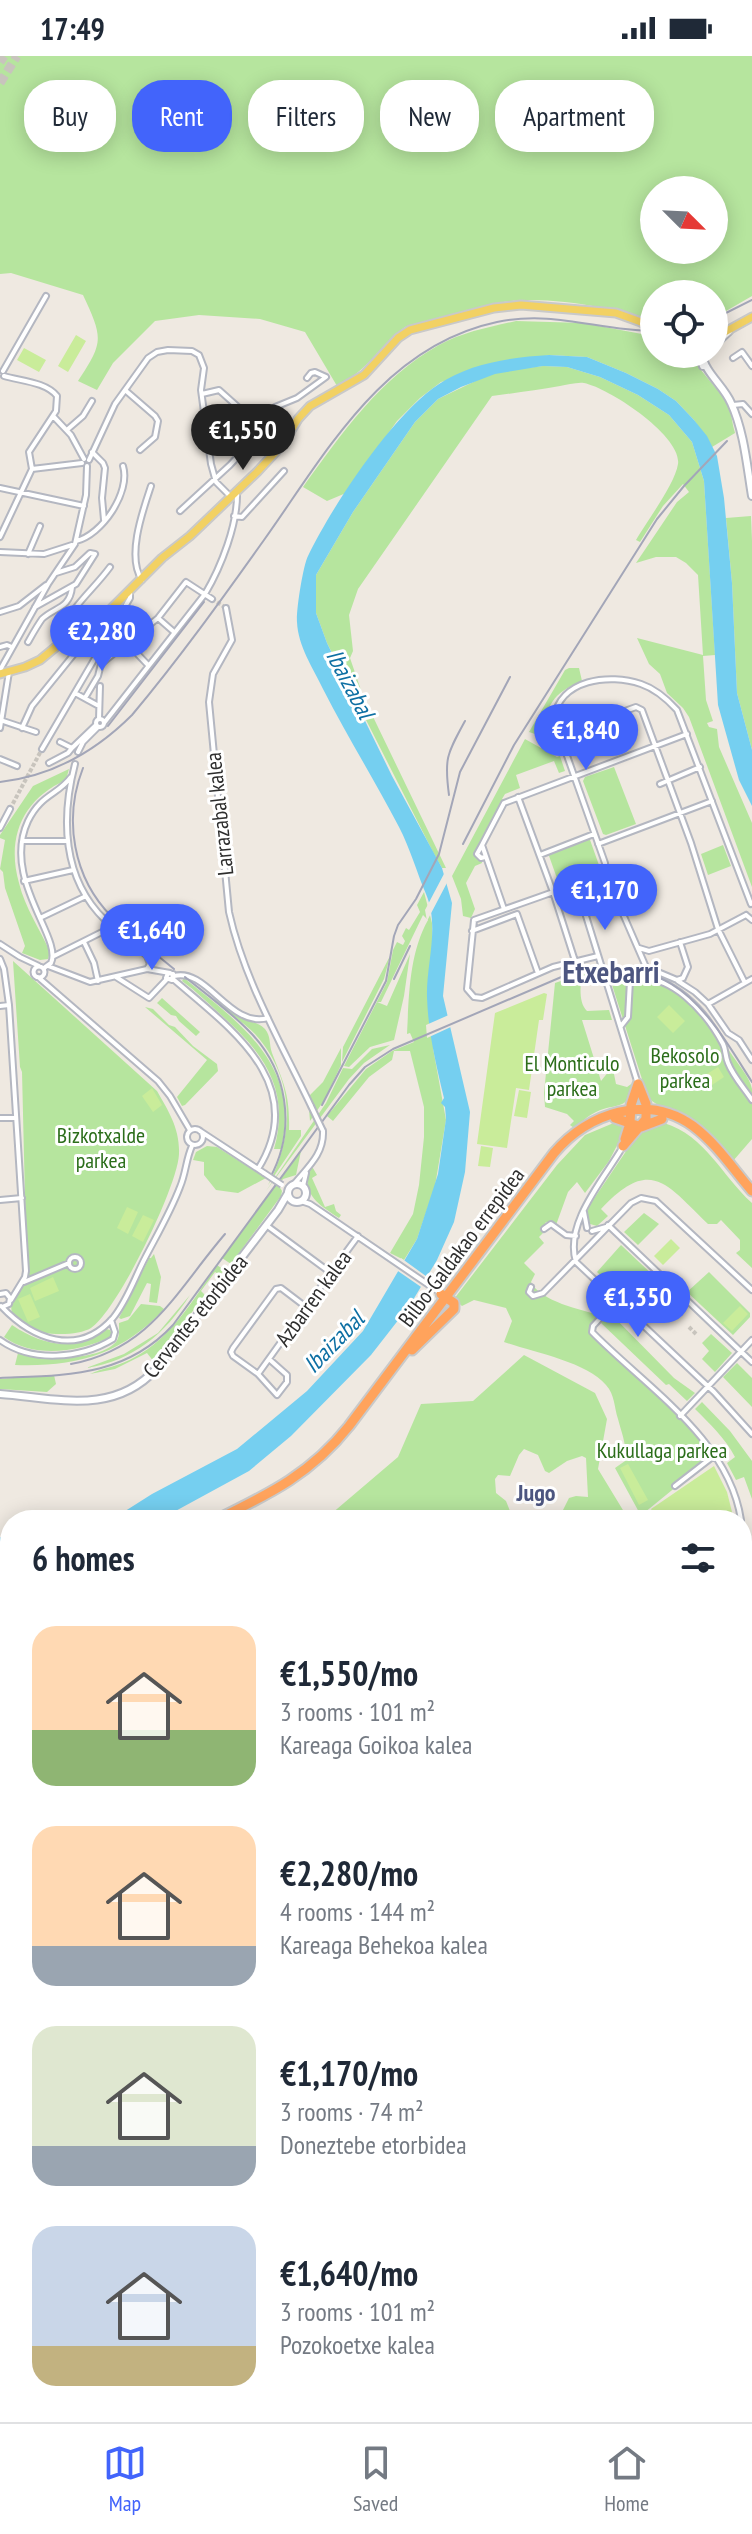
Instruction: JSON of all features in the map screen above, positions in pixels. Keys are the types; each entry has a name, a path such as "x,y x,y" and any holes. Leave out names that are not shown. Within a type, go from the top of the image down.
{"highway":[{"path":"638,1084 646,1109 641,1127"},
{"path":"623,1146 626,1113 638,1084"},
{"path":"626,1113 639,1098 646,1109 662,1116"},
{"name":"Bilbo-Galdakao errepidea","path":"235,1510 288,1483 326,1453 554,1153 569,1137 594,1120 646,1109 662,1116 703,1142 752,1199"},
{"path":"626,1113 641,1127"},
{"name":"Bilbo-Galdakao errepidea","path":"446,1297 565,1148 590,1128 626,1113"},
{"path":"623,1146 641,1127 662,1116"},
{"name":"Bilbo-Galdakao errepidea","path":"662,1116 688,1123 700,1132 713,1143 752,1191"},
{"name":"Bilbo-Galdakao errepidea","path":"248,1510 290,1488 322,1464 344,1441 412,1350 452,1312 455,1305 446,1297"}],"main road":[{"path":"3,672 40,660 66,638 92,624 234,495 275,453 310,406 364,375 398,338 410,330 494,308 521,305 616,313 640,322"},
{"path":"729,331 752,317"}],"street":[{"path":"0,537 32,469 29,452 57,405 57,396 52,390 2,374 46,296"},
{"path":"32,469 85,462 124,390 152,355 181,349 199,355 204,368 202,394 215,478 234,495 234,516 220,567 205,594 102,721"},
{"path":"733,358 742,352 752,366"},
{"path":"707,368 733,405 752,496"},
{"path":"180,511 249,444 270,421 275,407 297,398 326,377 315,372 307,378"},
{"path":"124,390 158,421 155,437 140,450"},
{"path":"202,394 219,390 238,407 230,427 249,444"},
{"path":"67,430 83,416 92,401"},
{"path":"733,405 743,404 752,414"},
{"path":"0,728 3,672 12,647 75,542 84,506 85,462 67,430 53,416"},
{"path":"92,452 105,468 102,498 105,523"},
{"path":"0,552 44,554 98,530 105,523 122,488 125,477 123,466"},
{"path":"234,516 242,517 284,471"},
{"path":"142,580 137,570 137,540 151,486"},
{"path":"0,488 84,506"},
{"path":"28,554 40,526"},
{"path":"35,607 72,587 95,557 94,553 71,570 55,573"},
{"path":"66,638 62,630 69,613 110,567"},
{"path":"85,698 101,664 158,618 186,582 212,599"},
{"path":"0,612 19,606 48,584"},
{"path":"28,642 45,617 63,607 72,587"},
{"path":"42,749 130,598 130,592"},
{"name":"Larrazabal kalea","path":"226,608 232,640 213,674 209,702 226,892 233,932 268,1018"},
{"path":"158,618 174,632"},
{"path":"22,728 32,706 83,643 93,638 106,639"},
{"path":"127,643 148,665"},
{"path":"0,647 12,647"},
{"path":"746,915 746,907 752,904 677,710 649,687 622,679 599,680 572,690 558,702 554,719 558,735 605,863 604,877 610,884 646,967 680,979 708,1004 728,1033 750,1052 752,1060"},
{"path":"49,763 68,753 97,726 102,727 98,705 100,686"},
{"path":"75,693 98,705"},
{"path":"558,735 636,707 644,714 718,929 745,983"},
{"path":"1,720 36,732"},
{"path":"78,752 97,726"},
{"path":"504,909 482,845 504,803 687,734"},
{"path":"60,742 72,748"},
{"path":"0,759 17,766"},
{"path":"75,764 66,810 67,841 74,870 86,896 112,927 144,953 152,968 170,976 239,1036 264,1070 274,1099 275,1123 271,1144 258,1169"},
{"path":"660,784 700,767"},
{"path":"54,956 24,881 22,841 38,805 72,775"},
{"path":"62,786 68,794"},
{"path":"518,797 575,961"},
{"path":"598,844 712,801"},
{"path":"0,828 10,809"},
{"path":"540,855 594,834"},
{"path":"22,841 67,841"},
{"path":"24,881 74,870"},
{"path":"598,956 538,973 482,998 474,997 467,989 474,920 604,877"},
{"path":"583,905 589,889 604,877"},
{"path":"578,886 638,1084"},
{"path":"40,918 86,896"},
{"path":"472,931 517,914 538,973"},
{"path":"637,947 649,951 680,942 746,915"},
{"path":"746,915 752,920"},
{"path":"36,974 54,956 112,927"},
{"path":"84,942 98,981"},
{"path":"680,942 688,967 680,979"},
{"path":"0,944 44,968 90,982 152,968"},
{"path":"15,954 158,1081 190,1130"},
{"path":"0,959 9,1005 26,1271 10,1302 1,1306 15,1321 37,1335 64,1340 79,1339 111,1320 177,1195 192,1146"},
{"path":"36,974 42,977 44,968"},
{"path":"44,968 46,982"},
{"path":"116,977 149,998 170,976 190,976 249,1018 268,1018 323,1131 320,1151 306,1172 304,1198 446,1297"},
{"path":"621,1026 628,1017 630,981 650,979 676,990 710,1023 726,1049 728,1063 752,1100"},
{"path":"708,1004 752,979"},
{"path":"0,1006 9,1005"},
{"path":"0,1028 10,1027"},
{"path":"0,1118 16,1118"},
{"path":"190,1130 200,1131 289,1187 303,1186"},
{"path":"190,1130 186,1139 192,1146"},
{"path":"200,1131 203,1137 200,1143"},
{"path":"192,1146 216,1142"},
{"path":"623,1146 586,1201 574,1252 576,1262 734,1411 752,1434"},
{"name":"Cervantes etorbidea","path":"0,1394 94,1401 132,1389 156,1369 278,1210 289,1187 306,1172"},
{"path":"289,1187 292,1200 304,1198"},
{"path":"0,1200 22,1198"},
{"path":"531,1287 531,1294 539,1296 576,1262 608,1225 633,1201 641,1198 653,1199 752,1290"},
{"name":"Cervantes etorbidea","path":"278,1210 292,1200"},
{"path":"586,1201 584,1213 592,1242"},
{"path":"544,1229 551,1224 566,1235 577,1236"},
{"path":"266,1225 331,1273"},
{"path":"577,1236 582,1228 608,1225"},
{"path":"608,1225 752,1362"},
{"name":"Azbarren kalea","path":"269,1359 287,1375 287,1382 277,1395 258,1374 358,1236"},
{"path":"577,1236 580,1244 592,1242"},
{"path":"585,1250 583,1258 587,1272"},
{"path":"22,1283 69,1263"},
{"path":"258,1374 233,1356 233,1348 276,1289 281,1288 306,1307"},
{"path":"15,1321 10,1302 2,1293 17,1289"},
{"path":"617,1300 593,1326 592,1332 680,1416 715,1455 732,1484 738,1510"},
{"path":"0,1340 34,1353 77,1353 113,1339 116,1333 111,1320"},
{"path":"680,1416 752,1340"},
{"path":"675,1486 715,1455"}],"green space":[{"path":"0,56 752,56 752,296 728,310 728,280 640,280 640,317 595,306 546,300 503,302 405,327 356,374 337,386 305,332 260,319 199,315 155,321 113,363 97,390 78,381 93,357 98,340 83,295 11,273 0,274"},
{"path":"516,321 583,323 640,334 640,368 700,368 729,407 735,433 712,447 694,420 676,401 658,389 587,357 549,355 441,382 397,421 346,493 327,501 303,487 380,390 439,345 477,330"},
{"path":"76,335 86,341 68,372 58,366"},
{"path":"24,348 46,360 39,372 17,360"},
{"path":"543,366 567,367 600,377 638,395 669,415 692,442 704,481 715,655 703,656 706,700 713,721 707,723 709,727 717,729 719,747 752,823 752,887 689,717 667,693 660,674 649,664 637,638 703,655 698,575 676,557 656,557 636,563 677,502 689,492 683,484 663,506 640,542 636,540 672,482 678,464 669,440 626,403 581,383 492,396 358,589 349,615 353,651 350,658 363,696 446,868 442,868 434,854 327,643 316,613 316,575 353,512 415,422 438,399 494,372"},
{"path":"751,516 752,750 737,693 726,518"},
{"path":"579,668 582,681 563,691 552,702 538,735 529,732 565,670"},
{"path":"525,739 560,756 565,771 559,773 554,761 516,775 520,788 505,794 476,850 475,857 482,863 475,866 466,883 475,909 471,918 463,916 461,899 452,876"},
{"path":"614,767 636,824 606,835 583,781 585,777"},
{"path":"69,769 66,780 51,788 29,809 17,835 15,850 19,883 50,952 48,959 40,960 22,953 25,946 0,869 5,840 0,835 33,786"},
{"path":"589,837 600,868 559,884 548,853"},
{"path":"723,845 731,866 708,875 701,854"},
{"path":"424,892 432,923 433,1048 446,1120 435,1186 417,1239 404,1260 390,1253 413,1214 424,1137 424,1107 410,1051 394,1051 392,1060 369,1077 333,1121 327,1116 366,1069 392,1051 414,1042 410,1033 407,1034 408,1005 417,947 428,920 423,915 381,1002 377,1002 387,1006 410,954 394,1040 370,1047 349,1067 344,1066 387,982 393,950 397,942 403,945 405,941 402,936 406,928 409,930 420,912 417,905"},
{"path":"390,956 384,979 342,1062 343,1047"},
{"name":"Bizkotxalde parkea","path":"13,961 157,1091 178,1137 176,1170 158,1219 130,1274 116,1298 91,1328 69,1334 28,1328 18,1322 12,1313 13,1298 27,1281 22,1072"},
{"name":"Bekosolo parkea","path":"607,969 649,977 680,992 705,1017 743,1070 752,1089 752,1139 733,1161 701,1127 648,1098"},
{"name":"El Monticulo parkea","path":"587,972 589,981 581,981 583,1005 587,1011 609,1010 612,1020 582,1020 601,1081 615,1059 616,1084 627,1087 634,1082 625,1102 593,1114 574,1128 570,1125 574,1121 567,1114 545,1107 544,1093 555,983"},
{"path":"184,978 245,1030 274,1070 282,1093 285,1119 281,1149 274,1149 279,1108 270,1073 249,1043 182,981"},
{"path":"547,994 543,1020 539,1020 529,1090 516,1088 507,1148 477,1144 495,1013"},
{"path":"213,997 244,1019 265,1029 277,1067 255,1034"},
{"path":"162,998 200,1032 196,1036 157,1003"},
{"path":"669,1005 685,1021 673,1033 657,1017"},
{"path":"145,1007 153,1009 217,1064 218,1071 185,1105 182,1106 177,1097 207,1060"},
{"path":"390,1045 364,1063 349,1079 266,1191 326,1103 343,1068 352,1069 372,1049"},
{"path":"341,1048 341,1065 325,1099 310,1121 308,1097 323,1082"},
{"path":"718,1067 724,1077 706,1089 699,1079"},
{"path":"281,1080 285,1090 288,1108 289,1130 301,1130 301,1136 268,1185 277,1166 287,1107"},
{"path":"152,1088 162,1105 153,1112 142,1096"},
{"path":"519,1090 531,1092 527,1118 514,1116"},
{"name":"Kukullaga parkea","path":"616,1122 626,1128 609,1161 585,1193 577,1182 568,1192 556,1225 546,1222 539,1237 544,1243 524,1263 535,1274 531,1282 543,1295 602,1316 592,1332 701,1437 715,1455 648,1510 638,1510 615,1468 625,1461 624,1440 613,1397 606,1385 573,1364 504,1342 512,1321 506,1308 474,1300 462,1306 454,1299 557,1165 585,1135"},
{"path":"664,1123 679,1129 702,1147 752,1203 752,1268 736,1253 740,1250 740,1240 721,1220 717,1224 708,1224 681,1197 658,1182 646,1180 633,1183 601,1209 608,1216 597,1226 590,1224 587,1212 591,1203 637,1135"},
{"path":"207,1146 217,1147 266,1178 238,1193 216,1190 204,1175 204,1162 193,1160 196,1152"},
{"path":"481,1146 493,1148 490,1167 478,1166"},
{"path":"301,1151 296,1175 283,1179 279,1186 281,1196 231,1264 222,1258"},
{"path":"310,1163 317,1175 312,1178 325,1207 334,1204 341,1215 339,1218 323,1207 312,1196 308,1183"},
{"path":"127,1207 138,1212 128,1234 117,1228"},
{"path":"644,1213 659,1224 638,1245 624,1232"},
{"path":"143,1215 154,1220 143,1242 132,1236"},
{"path":"671,1239 680,1248 663,1265 654,1256"},
{"path":"621,1245 674,1295 649,1321 597,1272"},
{"path":"154,1254 161,1277 157,1303 149,1302 151,1284 147,1283 130,1316 119,1318 149,1258"},
{"path":"217,1265 224,1270 220,1275 215,1272 201,1291 205,1295 154,1362 147,1353 115,1369 90,1374 130,1360 160,1339 181,1316"},
{"path":"709,1272 750,1313 750,1317 733,1335 687,1292"},
{"path":"53,1277 59,1291 35,1301 30,1288"},
{"path":"30,1294 40,1317 28,1322 18,1299"},
{"path":"190,1295 180,1309 158,1333"},
{"path":"141,1304 164,1309 148,1325 114,1347 96,1355 58,1364 15,1365 18,1353 69,1357 108,1348 117,1340 119,1323 128,1320"},
{"path":"740,1306 748,1314 732,1331 723,1323"},
{"path":"610,1313 674,1378 695,1393 687,1401 601,1323"},
{"path":"12,1325 35,1338 59,1344 82,1341 106,1329 112,1334 85,1346 43,1351 16,1344 4,1337"},
{"path":"158,1333 146,1344 119,1359 86,1368 124,1354"},
{"path":"711,1334 732,1353 715,1372 702,1359 709,1351 702,1343"},
{"path":"524,1355 595,1393 607,1419 598,1469 623,1510 563,1510 569,1498 588,1497 586,1458 582,1456 567,1461 549,1473 538,1455 524,1449 510,1476 498,1475 495,1479 496,1493 506,1501 510,1510 336,1510 398,1457 421,1404 473,1401"},
{"path":"737,1363 752,1378 752,1407 723,1377"},
{"path":"54,1375 56,1384 47,1392 0,1389 0,1379"},
{"path":"702,1402 730,1431 752,1461 752,1499 744,1477 736,1480 727,1463 735,1457 731,1450 695,1409"},
{"path":"628,1464 648,1500 639,1505 620,1468"},
{"path":"714,1466 727,1492 732,1510 652,1510"}],"water":[{"path":"549,355 587,357 658,389 676,401 707,436 717,456 724,498 737,693 752,750 752,806 739,780 718,705 704,481 692,442 669,415 638,395 600,377 567,367 543,366 495,374 438,399 415,422 353,512 316,575 316,613 327,643 392,776 442,868 452,903 443,996 470,1112 465,1172 454,1222 437,1260 410,1305 371,1355 291,1436 249,1471 177,1510 127,1510 237,1449 307,1391 363,1331 417,1239 438,1174 446,1119 428,1010 432,932 430,907 399,827 303,648 298,631 298,608 308,556 365,462 402,416 451,377 478,366"}],"pier":[{"path":"446,870 449,879 427,921 425,910"},
{"path":"451,1014 453,1026 427,1038 426,1025"},
{"path":"401,1258 430,1279 424,1289 395,1269"}],"waterway":[{"path":"752,1837 752,1848"}],"tunnel":[{"path":"0,62 4,56"},
{"path":"0,83 17,56"},
{"path":"212,599 226,608"},
{"path":"10,809 42,749"},
{"path":"689,1327 696,1334"}],"railway":[{"path":"728,312 752,300"},
{"path":"0,782 38,774 72,760 103,740 132,715 216,607 335,439 361,407 421,354 457,335 497,322 518,319 538,318 640,330"},
{"path":"463,844 514,745 657,519 727,441"},
{"path":"108,726 204,602"},
{"path":"322,1105 386,981 398,925 416,899 439,854 460,772 510,677"},
{"path":"449,795 448,756 465,721"},
{"path":"83,768 77,787 73,827 75,847 88,884 112,917 174,969"},
{"path":"394,979 410,946"},
{"path":"605,967 632,969 656,976 676,987 710,1020 752,1082"},
{"path":"0,1378 93,1370 135,1355 154,1342 173,1325 365,1067 393,1049 566,975"},
{"path":"185,977 247,1029 272,1062 284,1100 285,1119 284,1139 270,1178"},
{"path":"71,1364 99,1356 142,1331 160,1315 225,1234"}],"district":[{"name":"Etxebarri","path":"611,973"},
{"name":"Jugo","path":"536,1493"}],"water label":[{"name":"Ibaizabal","path":"350,684"},
{"name":"Ibaizabal","path":"334,1342"}]}
